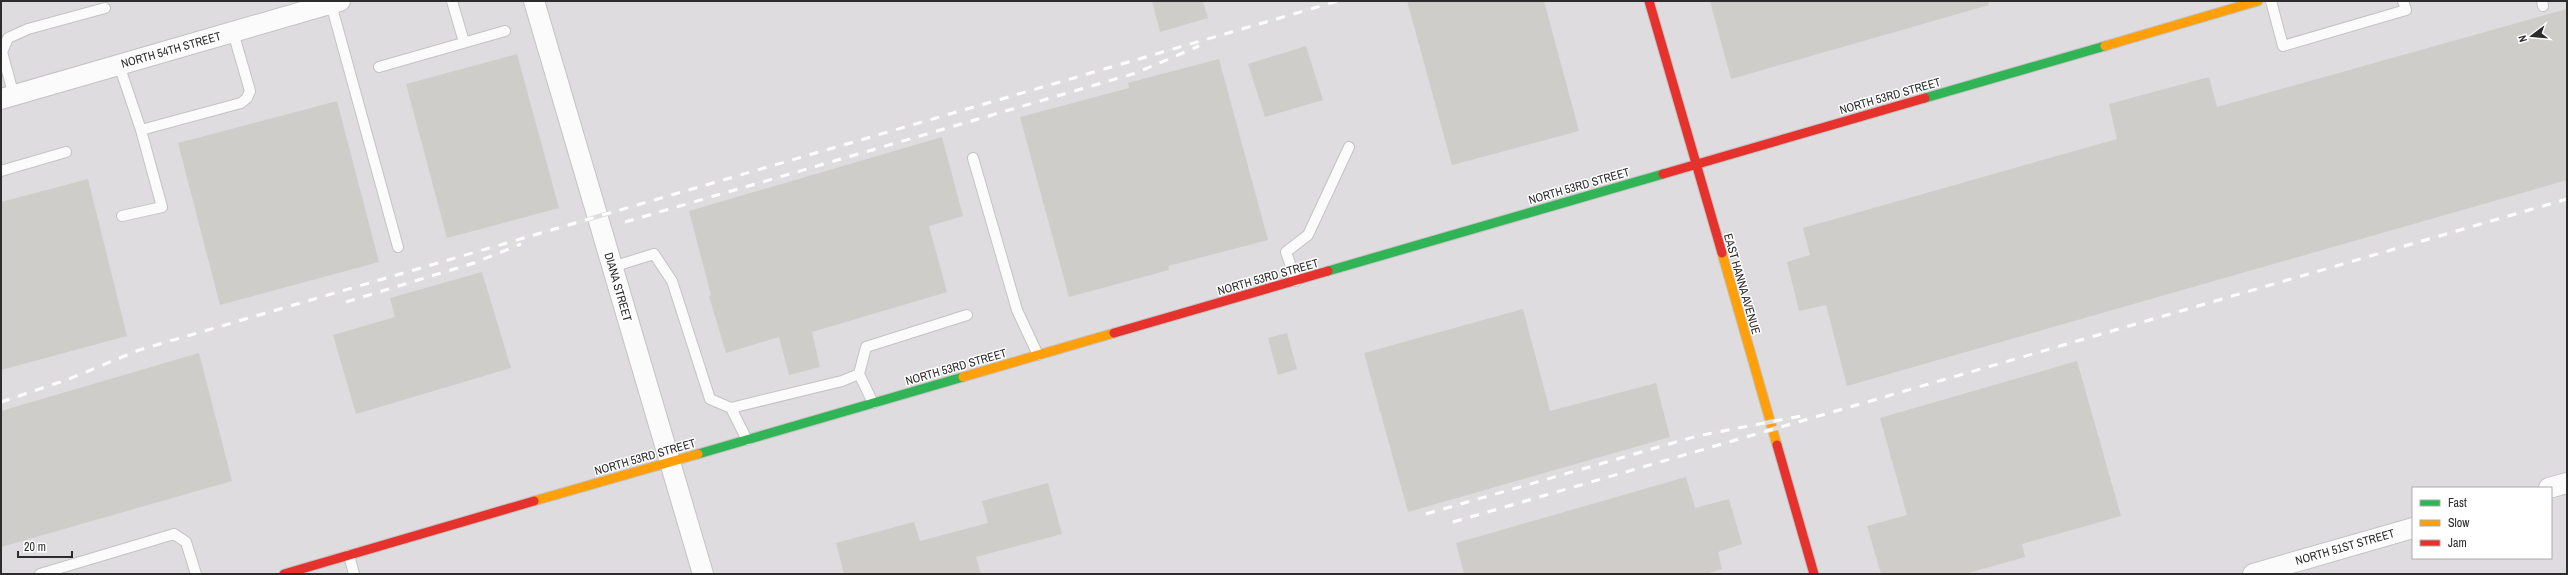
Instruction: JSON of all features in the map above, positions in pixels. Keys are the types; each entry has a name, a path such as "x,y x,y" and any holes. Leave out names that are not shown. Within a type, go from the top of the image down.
{"street":[{"name":"DIANA STREET","path":"534,1 703,574"},
{"name":"EAST HANNA AVENUE","path":"1649,1 1814,574"},
{"name":"NORTH 53RD STREET","path":"284,574 2258,1"},
{"name":"NORTH 54TH STREET","path":"7,98 335,2"},
{"path":"2552,487 2567,483"},
{"name":"NORTH 51ST STREET","path":"2253,574 2412,528"}],"lane":[{"path":"452,1 464,42"},
{"path":"2271,1 2283,46 2406,10 2403,1"},
{"path":"335,2 398,247"},
{"path":"7,98 2,52 8,38 28,29 105,8"},
{"path":"379,67 505,31"},
{"path":"141,130 241,103 247,98 250,91 233,32"},
{"path":"119,65 141,130 162,207 122,216"},
{"path":"1296,281 1286,252 1308,234 1349,147"},
{"path":"1,170 66,152"},
{"path":"974,158 1017,310 1038,355"},
{"path":"612,267 654,254 672,280 710,399 731,408 842,381 859,374"},
{"path":"873,403 859,374 866,347 967,315"},
{"path":"731,408 747,440"},
{"path":"40,574 174,534 186,542 196,574"},
{"path":"349,555 354,574"}],"shaded area":[{"path":"1,1 2567,1 2567,574 1,574"}],"building":[{"path":"1152,1 1203,1 1208,18 1160,32"},
{"path":"1407,1 1544,1 1579,131 1452,165"},
{"path":"1710,1 1988,1 1989,5 1731,79"},
{"path":"2567,9 2567,180 1847,386 1826,305 1799,311 1787,262 1810,255 1803,228 2117,139 2109,104 2209,77 2217,107"},
{"path":"1306,46 1323,100 1265,117 1248,64"},
{"path":"517,54 559,208 447,238 406,84"},
{"path":"1219,59 1268,240 1168,266 1169,270 1069,297 1020,117 1129,88 1128,83"},
{"path":"337,101 379,262 220,305 178,143"},
{"path":"942,137 963,216 929,226 947,292 812,332 820,367 789,375 779,337 726,353 709,296 711,295 689,211"},
{"path":"88,179 127,336 1,370 1,202"},
{"path":"482,272 511,368 356,414 333,335 395,317 390,298"},
{"path":"1523,309 1550,411 1656,383 1670,437 1408,512 1364,353"},
{"path":"1287,333 1297,369 1278,375 1268,338"},
{"path":"199,353 232,481 1,547 1,411"},
{"path":"2077,361 2121,516 2022,544 2025,557 1965,574 1881,574 1867,526 1907,515 1880,418"},
{"path":"1686,477 1695,508 1729,499 1742,544 1718,552 1722,569 1705,574 1464,574 1456,543"},
{"path":"1048,483 1062,534 976,557 981,574 844,574 836,543 914,522 920,541 988,523 982,501"}],"railway":[{"path":"1,402 69,379 139,350 1338,1"},
{"path":"625,222 1136,73 1199,46"},
{"path":"1453,522 2567,199"},
{"path":"346,302 474,263 521,244"},
{"path":"1426,514 1697,436 1801,416"}],"traffic: fast":[{"path":"1925,98 2105,46"},
{"path":"1328,271 1663,174"},
{"path":"698,454 963,377"}],"traffic: slow":[{"path":"2105,46 2258,1"},
{"path":"1722,253 1777,445"},
{"path":"963,377 1114,333"},
{"path":"534,501 698,454"}],"traffic: jam":[{"path":"1649,1 1722,253"},
{"path":"1663,174 1925,98"},
{"path":"1114,333 1328,271"},
{"path":"1777,445 1814,574"},
{"path":"284,574 534,501"}]}
